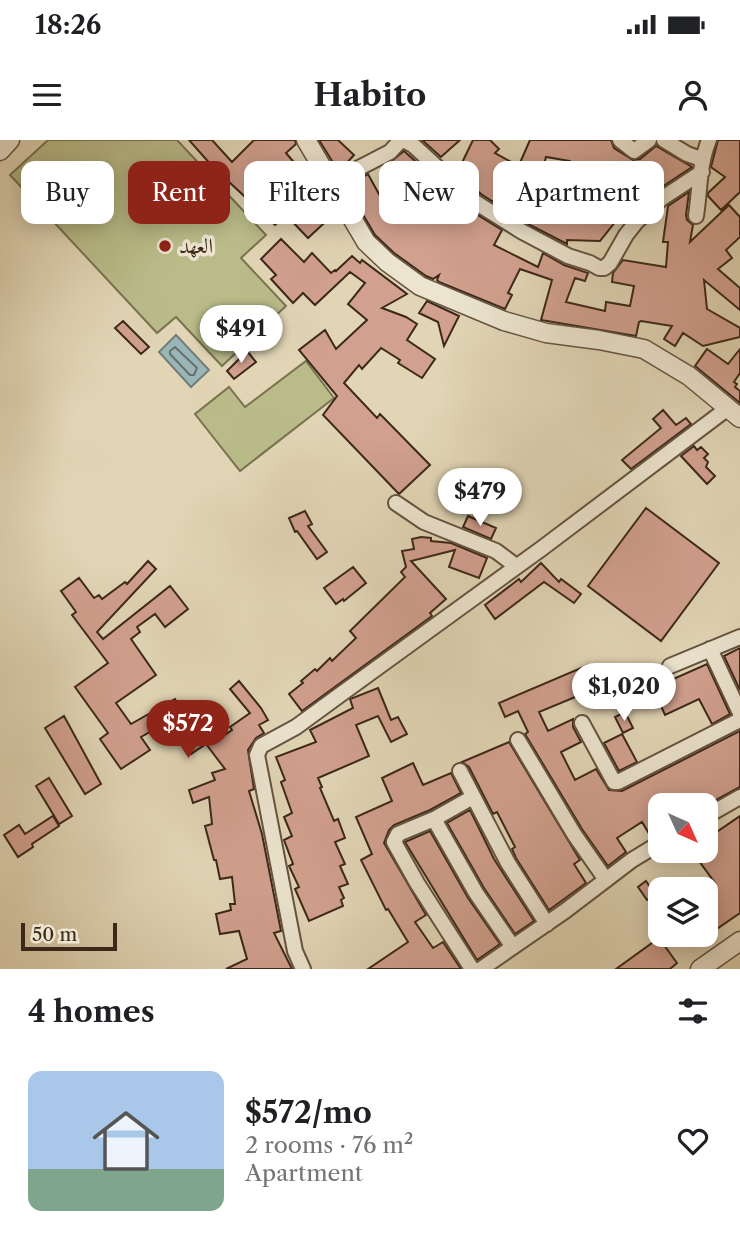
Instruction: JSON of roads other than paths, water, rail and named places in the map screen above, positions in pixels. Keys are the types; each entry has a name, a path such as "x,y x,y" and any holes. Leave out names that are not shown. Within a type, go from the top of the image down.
{"street":[{"path":"0,151 10,140"},
{"path":"306,140 318,161"},
{"path":"365,165 390,152 402,140 414,145 475,202 556,250 599,268 611,263 625,235 637,221 702,166"},
{"path":"620,140 634,151 649,140"},
{"path":"664,140 702,166"},
{"path":"696,216 702,166 709,140"},
{"path":"303,969 293,938 259,765 259,750 296,727 516,566 734,413 689,376 644,349 547,333 504,321 420,286 387,262 366,242 355,224"},
{"path":"396,503 425,522 496,551 516,566"},
{"path":"670,666 740,637"},
{"path":"710,649 740,713"},
{"path":"582,723 603,764 614,782 618,782 740,720"},
{"path":"518,740 574,834 606,880"},
{"path":"460,771 509,863 547,924"},
{"path":"472,969 394,842 398,834 434,819 473,797"},
{"path":"718,810 740,797"},
{"path":"434,819 476,893 513,947"},
{"path":"481,969 648,852"},
{"path":"699,969 740,941"}],"water":[{"path":"176,335 209,370 191,387 159,352"}],"place":[{"name":"العهد","path":"165,246"}]}
